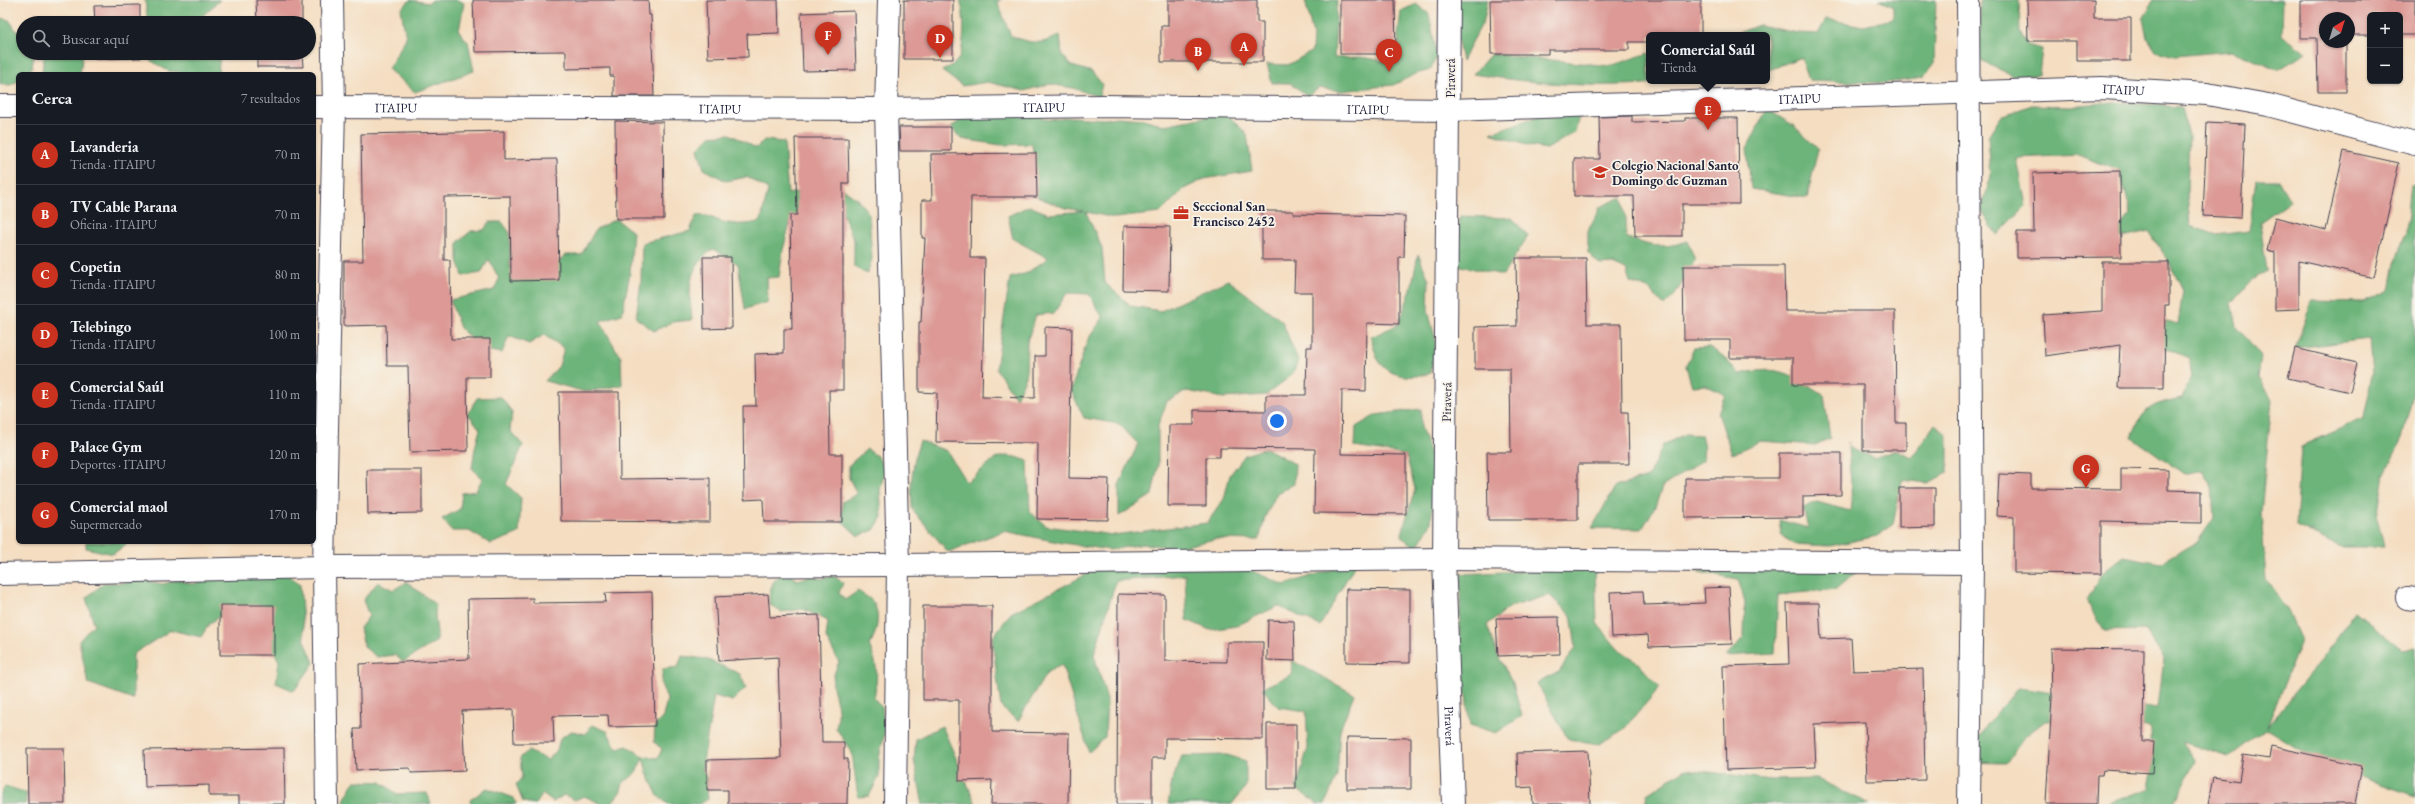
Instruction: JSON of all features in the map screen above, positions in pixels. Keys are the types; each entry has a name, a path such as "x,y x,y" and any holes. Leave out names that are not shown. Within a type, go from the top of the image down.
{"street":[{"path":"327,804 324,567 324,107 332,0"},
{"path":"889,0 886,109 898,565 895,804"},
{"name":"Piraverá","path":"1449,0 1450,110 1444,559 1453,804"},
{"path":"1968,0 1970,93 1972,563 1969,804"},
{"name":"ITAIPU","path":"324,107 886,109 1103,106 1450,110 2102,88 2207,94 2268,105 2415,144"},
{"path":"0,106 16,106"},
{"path":"0,574 324,567 898,565 1444,559 1972,563"}],"green space":[{"path":"145,0 220,0 202,16 147,16"},
{"path":"410,0 428,3 433,0 457,0 464,3 459,31 468,42 474,71 415,92 388,69 406,38 401,9"},
{"path":"960,0 1001,0 998,3 1011,36 1030,42 1041,42 1060,35 1062,55 1072,66 1092,72 1102,84 1099,97 1073,88 1049,84 1024,91 988,82 962,86 942,71 956,62 962,50 964,22"},
{"path":"1305,0 1337,0 1334,58 1361,57 1391,62 1400,51 1398,36 1401,11 1416,4 1429,14 1437,56 1430,70 1416,74 1393,85 1342,91 1319,88 1308,96 1290,83 1272,83 1267,64 1288,65 1312,51 1313,35"},
{"path":"1456,0 1488,0 1484,20 1462,61 1456,33"},
{"path":"1879,0 1936,0 1934,64 1923,78 1885,83 1809,80 1801,57 1770,70 1770,32 1741,32 1759,25 1797,33 1818,34 1826,19 1863,26 1893,19 1893,7"},
{"path":"1980,0 2019,0 2020,33 2027,45 2042,49 2039,75 2014,76 1974,58 1980,42"},
{"path":"2154,0 2283,0 2282,35 2306,53 2278,70 2232,51 2175,56 2156,51 2147,37 2143,19"},
{"path":"0,18 9,20 16,30 16,60 33,60 29,72 16,72 16,82 10,85 0,84"},
{"path":"1491,54 1610,66 1646,54 1646,83 1576,85 1524,81 1473,74"},
{"path":"44,60 82,60 80,72 42,71"},
{"path":"150,60 219,60 218,72 168,71"},
{"path":"2113,102 2181,107 2189,136 2187,192 2190,226 2217,235 2249,231 2256,180 2278,180 2290,201 2260,222 2267,271 2251,281 2232,303 2237,327 2261,357 2258,378 2272,400 2261,513 2266,579 2288,611 2301,641 2267,727 2318,664 2355,612 2403,650 2415,647 2415,796 2319,762 2266,729 2229,757 2182,742 2195,761 2174,804 2103,804 2151,788 2150,728 2107,717 2045,721 2023,738 2006,763 1963,762 1989,722 2018,688 2158,708 2164,658 2144,630 2104,631 2086,600 2101,574 2124,556 2160,563 2198,541 2214,518 2212,487 2202,470 2184,474 2132,437 2140,419 2150,408 2163,402 2182,398 2192,377 2189,358 2152,343 2141,315 2178,324 2183,291 2169,262 2149,231 2114,239 2100,252 2131,214 2120,171 2079,155 2017,158 2026,206 1997,235 1981,210 1991,176 1988,137 2001,116 2032,105 2071,106"},
{"path":"1560,108 1580,113 1575,132 1547,149 1529,146 1491,133"},
{"path":"1767,109 1794,126 1818,149 1807,198 1751,189 1747,148"},
{"path":"971,113 1030,114 1050,120 1072,117 1104,119 1117,117 1143,119 1164,125 1226,113 1247,134 1252,171 1204,179 1184,189 1160,213 1115,218 1086,212 1102,248 1105,283 1131,306 1161,311 1228,280 1282,321 1298,361 1292,375 1266,395 1224,398 1187,391 1167,401 1158,426 1158,466 1152,495 1119,516 1119,485 1138,444 1119,424 1084,418 1071,390 1088,339 1103,318 1089,294 1067,293 1054,313 1036,315 1027,342 1026,377 1016,398 996,369 1010,278 1027,273 1048,258 1013,239 1008,216 1029,206 1049,214 1084,211 1065,208 1037,197 1032,144 1001,145 961,139 951,127"},
{"path":"730,134 756,148 764,140 784,142 788,194 835,183 858,200 869,214 872,259 867,274 854,267 854,240 843,214 806,201 790,223 783,250 779,277 767,278 768,302 745,309 738,264 713,249 698,264 691,280 690,298 692,320 672,322 654,331 636,318 641,281 642,243 690,231 696,216 708,216 719,221 737,224 747,224 761,221 768,189 747,177 726,181 704,169 698,149 710,136"},
{"path":"2411,184 2415,185 2415,386 2402,439 2384,475 2377,517 2384,547 2341,547 2296,526 2301,446 2364,418 2372,374 2369,339 2295,348 2312,301 2364,302 2390,290 2395,263 2406,232"},
{"path":"1622,197 1626,219 1626,237 1642,243 1657,246 1679,244 1688,241 1695,260 1675,295 1664,306 1650,290 1630,282 1626,270 1613,264 1600,265 1588,253 1588,231 1600,207"},
{"path":"1460,216 1512,218 1528,236 1503,275 1456,265"},
{"path":"616,219 633,232 630,273 622,314 600,321 621,358 622,385 586,392 545,381 559,366 564,348 544,335 529,344 509,336 502,353 483,350 460,328 450,300 494,290 499,279 489,259 481,273 463,276 458,260 458,242 471,231 484,230 489,222 502,222 510,233 510,267 522,280 550,269 566,255 581,255 596,229"},
{"path":"1418,254 1429,280 1428,310 1436,342 1431,373 1417,376 1403,376 1390,371 1379,361 1375,353 1371,337 1399,324 1411,289"},
{"path":"1709,347 1723,356 1739,374 1766,370 1776,371 1793,376 1824,395 1830,438 1815,445 1761,441 1732,454 1718,413 1725,395 1706,385 1692,386 1686,366 1694,348"},
{"path":"501,397 512,412 510,431 523,445 506,484 521,498 519,533 491,544 469,531 452,531 442,519 460,509 462,493 476,491 482,479 472,468 480,429 468,414 477,398"},
{"path":"1421,409 1421,427 1432,460 1434,492 1431,523 1417,547 1401,537 1415,489 1406,455 1355,447 1356,427 1376,415"},
{"path":"1935,424 1948,435 1948,473 1927,483 1902,480 1893,525 1877,536 1830,546 1793,544 1781,534 1779,520 1808,528 1803,508 1817,502 1850,511 1851,485 1848,442 1849,447 1874,458 1896,450 1912,457"},
{"path":"1685,434 1701,435 1704,446 1703,460 1662,487 1655,507 1642,529 1592,528 1615,487 1648,477 1663,445"},
{"path":"920,441 947,451 966,482 988,464 1000,457 1016,457 1028,461 1030,512 1046,526 1113,535 1207,523 1224,499 1230,475 1245,455 1266,448 1295,464 1294,484 1277,493 1265,517 1259,540 1215,539 1177,548 1143,544 1110,550 1063,543 1004,531 948,552 912,509 911,483 915,456"},
{"path":"867,449 878,457 885,470 880,490 882,517 874,530 858,536 843,522 842,502 857,494 849,478 849,465"},
{"path":"86,544 126,544 113,554 86,548"},
{"path":"1357,561 1320,626 1278,606 1236,626 1210,630 1187,620 1185,575 1116,581 1094,655 1107,699 1105,737 1089,752 1062,665 1047,672 1018,721 1001,707 992,638 1011,613 1099,568 1232,562 1284,585"},
{"path":"278,566 300,585 304,638 314,663 294,691 276,683 279,661 267,638 229,609 209,624 201,637 171,630 133,654 133,699 88,683 79,641 94,624 86,598 104,583 124,583 140,580 163,584 178,580 192,584 207,581 217,573"},
{"path":"1595,568 1597,623 1617,648 1635,660 1660,687 1624,729 1599,744 1568,739 1537,683 1559,672 1576,647 1571,615 1549,595 1510,607 1487,625 1498,656 1513,683 1522,716 1496,733 1470,725 1459,643 1461,574"},
{"path":"1859,570 1837,589 1778,595 1775,653 1726,656 1744,637 1745,602 1738,579 1693,571"},
{"path":"786,572 797,580 813,575 821,579 834,576 843,583 839,593 845,600 858,591 870,599 876,610 876,629 869,645 876,665 874,698 882,708 885,731 879,758 879,777 869,796 858,797 852,753 836,728 838,711 833,681 839,662 826,638 828,621 803,609 781,612 769,604 770,593 774,581"},
{"path":"378,582 393,590 407,582 436,605 435,614 437,641 403,662 395,655 377,657 364,647 360,628 369,616 363,600"},
{"path":"682,656 706,659 740,674 746,688 732,701 714,696 702,768 706,778 708,799 700,804 668,804 658,796 647,773 643,757 636,772 623,782 621,791 611,804 602,804 584,796 575,800 564,795 553,802 542,794 535,804 523,802 516,785 522,777 520,758 528,751 548,760 557,750 560,738 572,731 585,734 592,725 607,731 617,749 627,746 643,756 658,758 662,749 654,742 655,726 663,717 667,699 661,684 663,669 678,667"},
{"path":"1291,660 1354,694 1340,730 1337,776 1325,804 1318,804 1296,789 1308,747 1306,711 1278,707 1262,688 1293,674"},
{"path":"942,726 976,804 921,804 922,800 914,760 916,739"},
{"path":"1227,755 1246,761 1246,786 1232,804 1168,804 1172,781 1182,756"},
{"path":"1686,769 1771,780 1817,779 1870,804 1645,804 1647,794"},
{"path":"355,781 381,782 397,794 427,793 431,804 345,804 344,800"},
{"path":"5,786 27,793 25,804 0,804 0,796"},
{"path":"487,788 514,798 516,804 471,804 470,800"}],"building":[{"path":"256,0 302,0 302,16 257,16"},
{"path":"473,0 648,0 649,15 651,15 654,96 614,96 614,76 610,76 610,68 566,69 566,51 475,52"},
{"path":"706,0 778,0 779,33 747,34 748,57 708,58"},
{"path":"904,0 953,0 953,59 904,59"},
{"path":"1168,0 1257,0 1257,22 1263,22 1263,62 1161,62 1161,26 1168,26"},
{"path":"1340,0 1395,0 1396,54 1340,54"},
{"path":"1490,0 1701,0 1701,32 1646,32 1646,42 1629,42 1629,50 1548,50 1548,54 1491,54"},
{"path":"2027,0 2094,0 2094,18 2131,18 2131,61 2077,61 2077,41 2028,41"},
{"path":"2300,0 2415,0 2415,35 2403,35 2403,12 2367,12 2367,35 2355,35 2355,12 2319,12 2319,48 2346,48 2346,92 2318,92 2317,38 2300,38"},
{"path":"140,5 140,16 95,16 94,6"},
{"path":"854,11 856,70 803,71 801,13"},
{"path":"257,60 302,60 303,67 257,67"},
{"path":"1632,116 1632,122 1685,121 1685,118 1738,118 1739,204 1682,204 1682,236 1635,236 1634,196 1574,196 1574,159 1600,159 1599,117"},
{"path":"615,121 663,122 664,219 616,219"},
{"path":"2207,122 2245,124 2241,218 2203,216"},
{"path":"899,127 951,127 951,151 900,151"},
{"path":"504,131 504,160 557,159 559,280 511,281 510,196 444,197 444,260 450,260 451,339 490,339 490,377 467,377 468,451 410,452 408,366 387,366 386,325 344,326 344,261 363,261 361,134"},
{"path":"795,138 848,138 849,183 843,183 843,390 829,390 830,454 842,454 842,522 764,522 763,499 744,500 743,406 756,406 755,354 784,353 784,329 792,329 790,215 797,215"},
{"path":"2344,151 2399,163 2374,278 2299,261 2299,309 2275,310 2275,252 2267,250 2275,217 2326,230"},
{"path":"1036,153 1037,197 971,197 970,258 985,258 982,397 1035,398 1035,356 1045,356 1045,327 1072,328 1069,478 1109,479 1108,520 1037,519 1038,443 936,442 937,393 919,392 919,322 921,322 925,238 922,238 922,200 932,200 931,154"},
{"path":"2120,171 2121,257 2017,258 2017,232 2034,232 2033,173"},
{"path":"1262,211 1293,211 1293,214 1405,216 1404,257 1399,257 1399,324 1367,323 1366,391 1342,390 1341,454 1406,455 1406,514 1314,513 1315,449 1220,448 1220,457 1206,457 1206,506 1168,506 1169,425 1194,425 1194,410 1266,411 1266,395 1306,395 1307,347 1312,347 1312,292 1294,292 1295,260 1262,260"},
{"path":"1124,226 1170,227 1169,291 1123,290"},
{"path":"703,257 731,257 732,328 704,329"},
{"path":"1516,258 1586,258 1587,324 1621,324 1622,412 1628,412 1629,464 1578,464 1578,520 1488,520 1487,452 1511,452 1510,369 1475,369 1475,327 1517,326"},
{"path":"2102,262 2169,262 2169,305 2165,305 2164,388 2118,388 2120,345 2045,356 2043,315 2102,311"},
{"path":"1683,266 1784,266 1785,311 1895,311 1896,423 1906,423 1906,450 1863,450 1863,385 1793,385 1793,358 1730,358 1730,340 1684,340"},
{"path":"2295,348 2357,363 2350,392 2288,378"},
{"path":"559,392 619,392 620,479 710,478 710,522 561,521"},
{"path":"1779,453 1841,453 1841,495 1803,496 1803,517 1685,518 1685,478 1779,478"},
{"path":"2121,469 2168,470 2168,490 2201,491 2201,523 2101,521 2101,574 2014,573 2014,517 1997,516 1999,474 2031,475 2031,488 2121,489"},
{"path":"367,470 422,470 422,513 368,514"},
{"path":"1899,488 1935,488 1935,527 1899,528"},
{"path":"1729,587 1732,644 1649,647 1648,635 1612,637 1610,592 1643,591 1644,605 1705,603 1704,588"},
{"path":"1346,589 1410,590 1410,663 1346,662"},
{"path":"652,592 655,726 609,727 608,715 553,716 554,743 514,743 513,709 462,711 465,771 411,773 410,768 356,770 354,729 361,729 359,664 469,659 468,599 533,598 533,603 606,602 605,593"},
{"path":"768,594 770,617 819,615 822,742 844,742 844,759 848,759 847,804 728,804 728,790 707,790 707,760 781,758 778,657 719,661 715,597"},
{"path":"1118,594 1165,595 1165,661 1227,662 1227,642 1263,642 1263,739 1165,738 1165,758 1152,758 1152,804 1117,804"},
{"path":"1787,603 1819,603 1821,639 1851,638 1853,671 1923,669 1925,780 1867,781 1865,722 1814,724 1816,767 1726,770 1723,666 1789,664"},
{"path":"220,605 274,605 274,655 220,655"},
{"path":"923,606 992,606 992,732 1069,733 1068,804 991,804 992,780 959,781 959,700 923,700"},
{"path":"1559,617 1560,654 1498,656 1496,618"},
{"path":"1268,620 1294,621 1295,661 1267,660"},
{"path":"2051,648 2144,649 2143,742 2154,742 2152,773 2103,770 2102,775 2097,775 2096,804 2046,804 2052,697"},
{"path":"1267,724 1296,724 1296,789 1267,789"},
{"path":"1347,737 1411,738 1411,789 1347,789"},
{"path":"2271,746 2362,766 2355,804 2208,804 2213,777 2239,781 2243,755 2269,759"},
{"path":"27,748 64,748 65,804 28,804"},
{"path":"284,748 285,804 239,804 239,796 209,796 209,785 145,787 144,750"},
{"path":"1588,751 1590,804 1533,804 1532,787 1518,788 1517,753"}],"place":[{"name":"Palace Gym","path":"828,55"},
{"name":"Telebingo","path":"940,58"},
{"name":"Lavanderia","path":"1244,66"},
{"name":"TV Cable Parana","path":"1198,71"},
{"name":"Copetin","path":"1389,72"},
{"name":"Comercial Saúl","path":"1708,130"},
{"name":"Colegio Nacional Santo Domingo de Guzman","path":"1600,172"},
{"name":"Seccional San Francisco 2452","path":"1181,213"},
{"name":"Comercial maol","path":"2086,488"}]}
